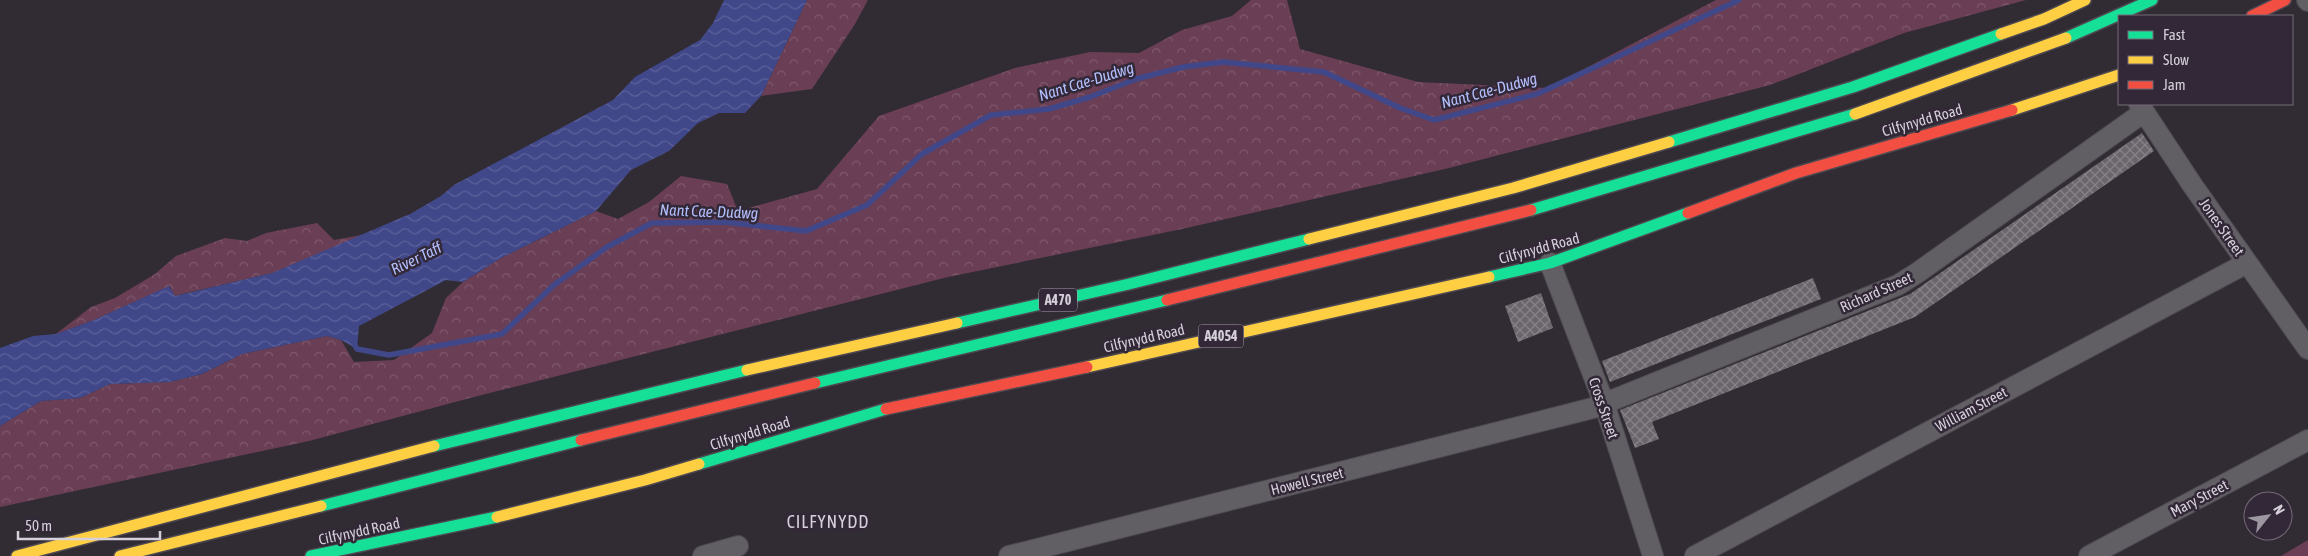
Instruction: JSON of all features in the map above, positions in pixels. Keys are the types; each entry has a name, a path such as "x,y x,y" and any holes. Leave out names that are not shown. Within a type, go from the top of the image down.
{"main road":[{"name":"A470","path":"17,556 429,447 708,379 1129,284 1513,188 1853,87 2044,19 2085,0"},
{"name":"A470","path":"2118,15 2152,0"},
{"path":"2254,15 2285,0"},
{"name":"A470","path":"120,556 702,410 1136,308 1524,212 1871,109 2048,46 2118,15"},
{"name":"Cilfynydd Road","path":"311,556 486,520 645,480 868,412 1046,377 1550,263 1796,173 2017,108 2118,75"}],"street":[{"name":"Jones Street","path":"2142,108 2308,349"},
{"name":"Richard Street","path":"1604,404 1898,285 2142,108"},
{"name":"Cross Street","path":"1550,263 1604,404 1653,556"},
{"name":"William Street","path":"1695,556 2248,263"},
{"name":"Howell Street","path":"1009,556 1583,411 1604,404"},
{"name":"Mary Street","path":"2089,556 2308,440"},
{"path":"703,556 738,546"}],"green space":[{"path":"807,0 868,0 855,24 812,89 761,96"},
{"path":"1251,0 1287,0 1300,49 1418,82 1548,88 1716,0 2026,0 1904,33 1770,85 1449,168 1182,229 948,277 470,398 309,441 0,507 0,426 41,401 80,398 110,384 170,382 202,374 242,354 327,336 341,340 354,362 394,360 432,333 446,298 463,282 501,258 596,211 618,219 649,202 681,176 727,184 738,211 817,189 879,116 1015,68 1090,52 1139,53 1182,30 1232,16"},
{"path":"317,223 334,240 367,234 272,273 174,296 170,286 94,320 56,334 91,307 115,298 155,274 176,256 225,238 247,241 266,233"},
{"path":"2308,540 2308,556 2281,556"}],"water":[{"name":"River Taff","path":"724,0 807,0 761,96 745,113 719,113 698,123 669,151 631,170 596,211 501,258 463,282 446,280 359,326 357,349 341,340 327,336 242,354 202,374 170,382 110,384 80,398 41,401 0,426 0,348 33,336 56,334 94,320 169,286 175,296 272,273 410,214 441,196 454,185 613,100 635,77 700,40 713,23"}],"building":[{"path":"2142,133 2154,151 1915,317 1652,422 1659,439 1635,448 1620,410 1910,294"},
{"path":"1813,278 1821,299 1610,382 1602,361"},
{"path":"1541,293 1553,328 1518,342 1505,306"}],"waterway":[{"name":"Nant Cae-Dudwg","path":"353,342 357,349 389,355 502,334 554,285 607,247 652,223 724,222 806,231 867,205 922,154 991,115 1049,109 1090,97 1136,79 1183,67 1223,62 1324,72 1400,108 1434,120 1537,94 1739,0"}],"traffic: fast":[{"path":"2118,15 2152,0"},
{"path":"2066,38 2118,15"},
{"path":"1669,142 1853,87 2001,34"},
{"path":"1531,210 1855,114"},
{"path":"1489,277 1550,263 1688,213"},
{"path":"957,323 1129,284 1309,239"},
{"path":"815,383 1167,300"},
{"path":"434,446 747,370"},
{"path":"699,464 886,409"},
{"path":"321,506 581,440"},
{"path":"311,556 497,517"}],"traffic: slow":[{"path":"2001,34 2044,19 2085,0"},
{"path":"1855,114 2066,38"},
{"path":"2012,110 2118,75"},
{"path":"1309,239 1513,188 1669,142"},
{"path":"1087,367 1489,277"},
{"path":"747,370 957,323"},
{"path":"17,556 434,446"},
{"path":"497,517 645,480 699,464"},
{"path":"120,556 321,506"}],"traffic: jam":[{"path":"2254,15 2285,0"},
{"path":"1688,213 1796,173 2012,110"},
{"path":"1167,300 1531,210"},
{"path":"886,409 1087,367"},
{"path":"581,440 815,383"}],"district":[{"name":"CILFYNYDD","path":"828,521"}]}
